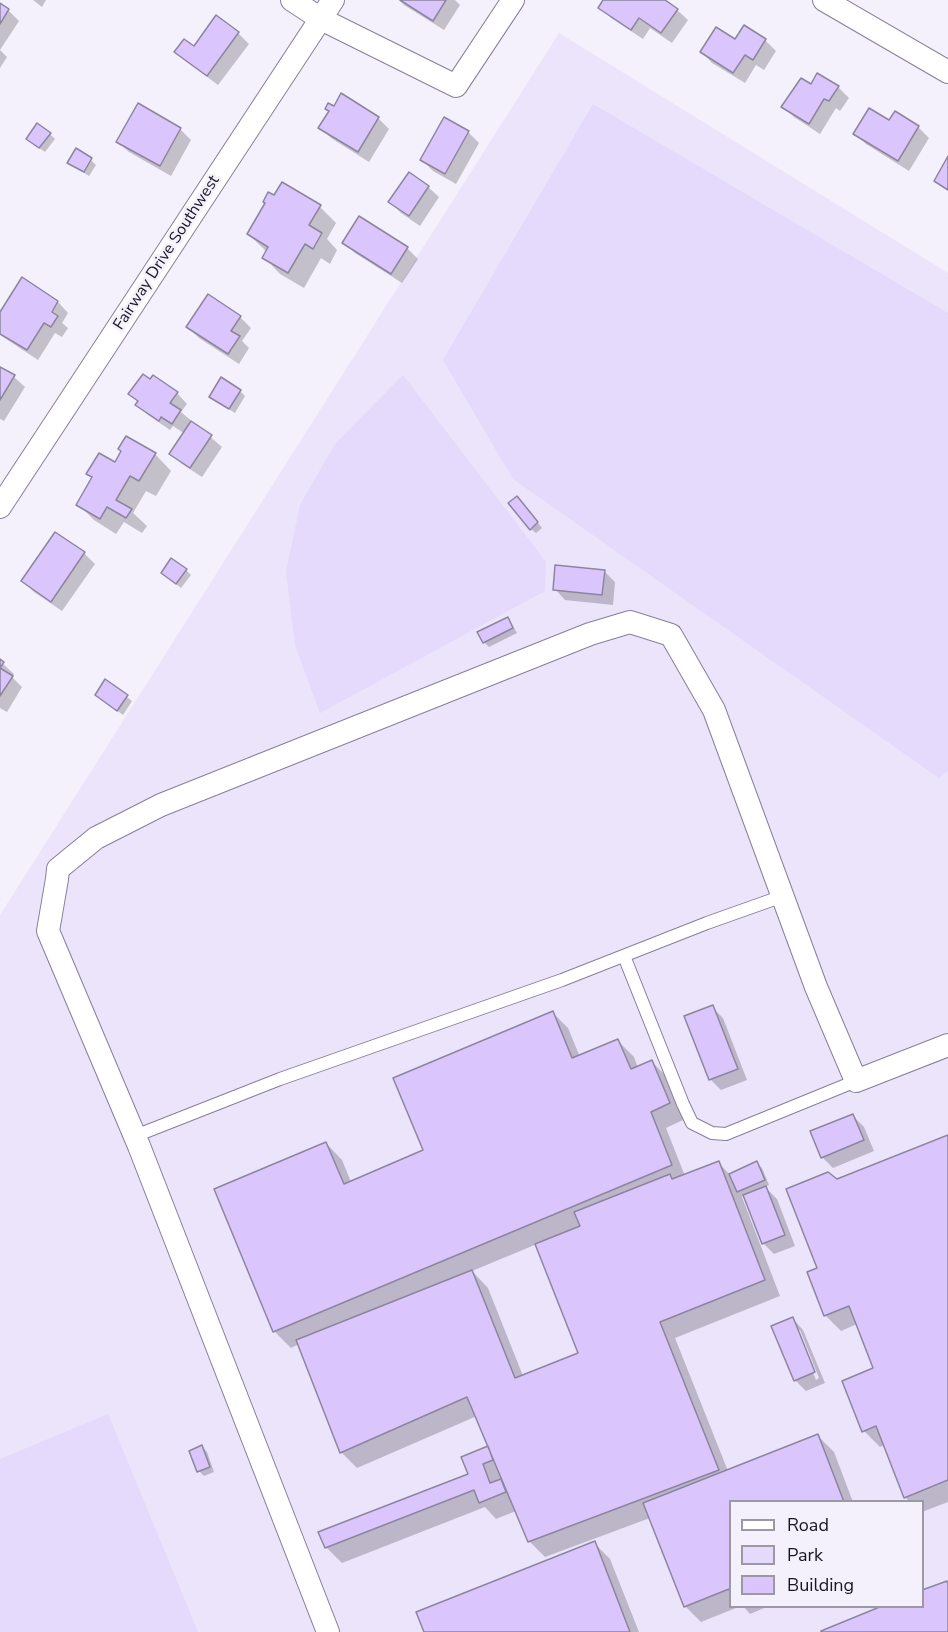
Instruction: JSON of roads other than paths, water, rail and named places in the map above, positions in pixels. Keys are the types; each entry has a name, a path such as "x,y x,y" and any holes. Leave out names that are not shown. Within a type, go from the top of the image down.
{"street":[{"path":"292,0 327,9 456,86 513,0"},
{"path":"824,0 948,72"},
{"name":"Fairway Drive Southwest","path":"0,507 327,9"},
{"path":"328,1632 135,1136 48,931 58,869 96,838 161,805 590,634 630,622 671,634 714,710 816,987 856,1081 948,1045"}],"lane":[{"path":"135,1136 280,1079 567,978 783,896"},
{"path":"624,956 692,1123 712,1133 726,1134 856,1081"}]}
